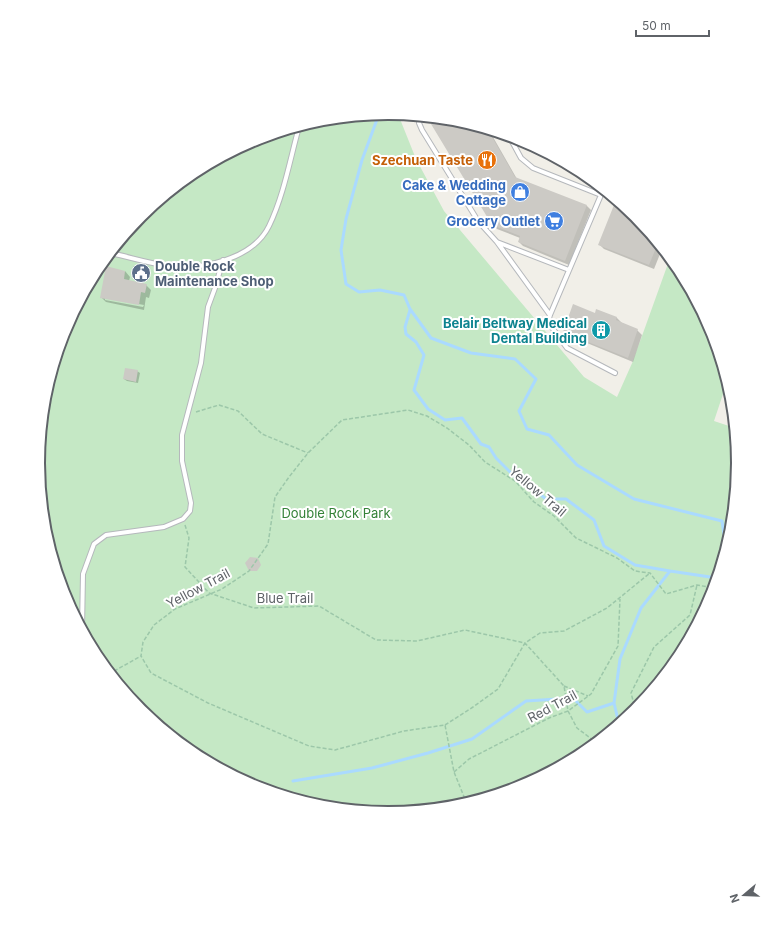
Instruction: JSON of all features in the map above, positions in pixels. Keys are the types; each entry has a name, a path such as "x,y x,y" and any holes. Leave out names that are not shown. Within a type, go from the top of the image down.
{"lane":[{"path":"420,122 422,130 478,221 497,242 550,315"},
{"path":"116,254 169,266 197,266 223,260 245,250 261,238 268,226 284,181 297,133"},
{"path":"514,145 521,158 533,168 601,195 548,322 567,348 615,373"},
{"path":"497,242 569,270"},
{"path":"82,619 83,574 94,544 106,535 164,528 183,519 190,511 190,503 182,461 182,435 201,363 208,308 223,260"}],"path":[{"path":"187,414 218,404 238,411 262,434 308,453"},
{"name":"Yellow Trail","path":"141,656 143,642 154,625 175,609 209,593 222,589 249,571 268,544 275,498 288,477 308,453 342,420 408,410 427,416 447,428 469,445 485,462 515,481 534,502 554,516 576,538 618,558 635,571 650,573"},
{"name":"Blue Trail","path":"183,519 189,538 185,568 209,593 254,608 319,606 376,640 417,641 465,630 525,643"},
{"path":"115,670 141,656 150,673 208,703 308,746 335,750 404,731 445,725 474,707 498,689 525,643 540,633 564,631 607,608 620,599 650,573 666,594 697,585 708,587"},
{"path":"634,703 631,693 654,647 690,615 697,585"},
{"name":"Red Trail","path":"454,772 469,759 544,721 568,711 589,696 618,646 620,599"},
{"path":"525,643 564,686 589,696"},
{"path":"564,686 568,711 578,728 593,739"},
{"path":"445,725 454,772 464,798"}],"green space":[{"name":"Double Rock Park","path":"401,121 416,159 444,211 584,377 617,397 633,361 667,265 696,312 713,353 723,393 714,421 729,426 731,464 728,508 724,530 713,574 696,615 673,654 660,672 631,706 597,736 559,761 540,771 498,788 477,795 433,804 410,806 366,806 343,804 299,795 236,771 216,761 179,736 145,706 130,690 103,654 91,635 80,615 63,574 48,508 45,464 46,441 48,419 57,375 63,353 80,312 103,273 116,255 145,221 179,191 217,166 236,156 278,139 299,132 343,123"}],"building":[{"path":"433,123 455,127 492,137 515,177 587,205 565,261 518,242 520,236 492,225 431,124"},
{"path":"614,206 631,221 655,249 649,265 598,245"},
{"path":"108,266 125,271 124,279 147,284 145,293 141,292 139,305 100,298 105,270"},
{"name":"Belair Beltway Medical Dental Building","path":"573,304 595,313 596,309 617,317 616,320 638,329 628,358 563,332"},
{"path":"125,368 138,370 136,382 123,379"},
{"path":"250,557 258,558 261,565 257,571 249,571 245,563"}],"waterway":[{"path":"377,121 362,160 346,219 341,250 346,284 359,292 380,290 404,295 410,309 431,338 471,353 515,359 536,379 519,411 527,429 549,435 577,465 634,499 722,521 724,532"},
{"path":"410,310 405,327 406,334 416,342 424,355 414,390 428,409 445,420 462,418 481,444 489,447 496,458 518,480 525,483 546,499 566,499 594,520 604,546 635,565 670,571"},
{"path":"618,718 614,703 620,659 641,608 670,571 712,577"},
{"path":"293,781 372,768 472,739 526,701 573,698 587,712 614,703"}],"place":[{"name":"Szechuan Taste","path":"487,160"},
{"name":"Cake & Wedding Cottage","path":"520,192"},
{"name":"Grocery Outlet","path":"554,221"},
{"name":"Double Rock Maintenance Shop","path":"141,273"},
{"name":"Belair Beltway Medical Dental Building","path":"601,330"}]}
